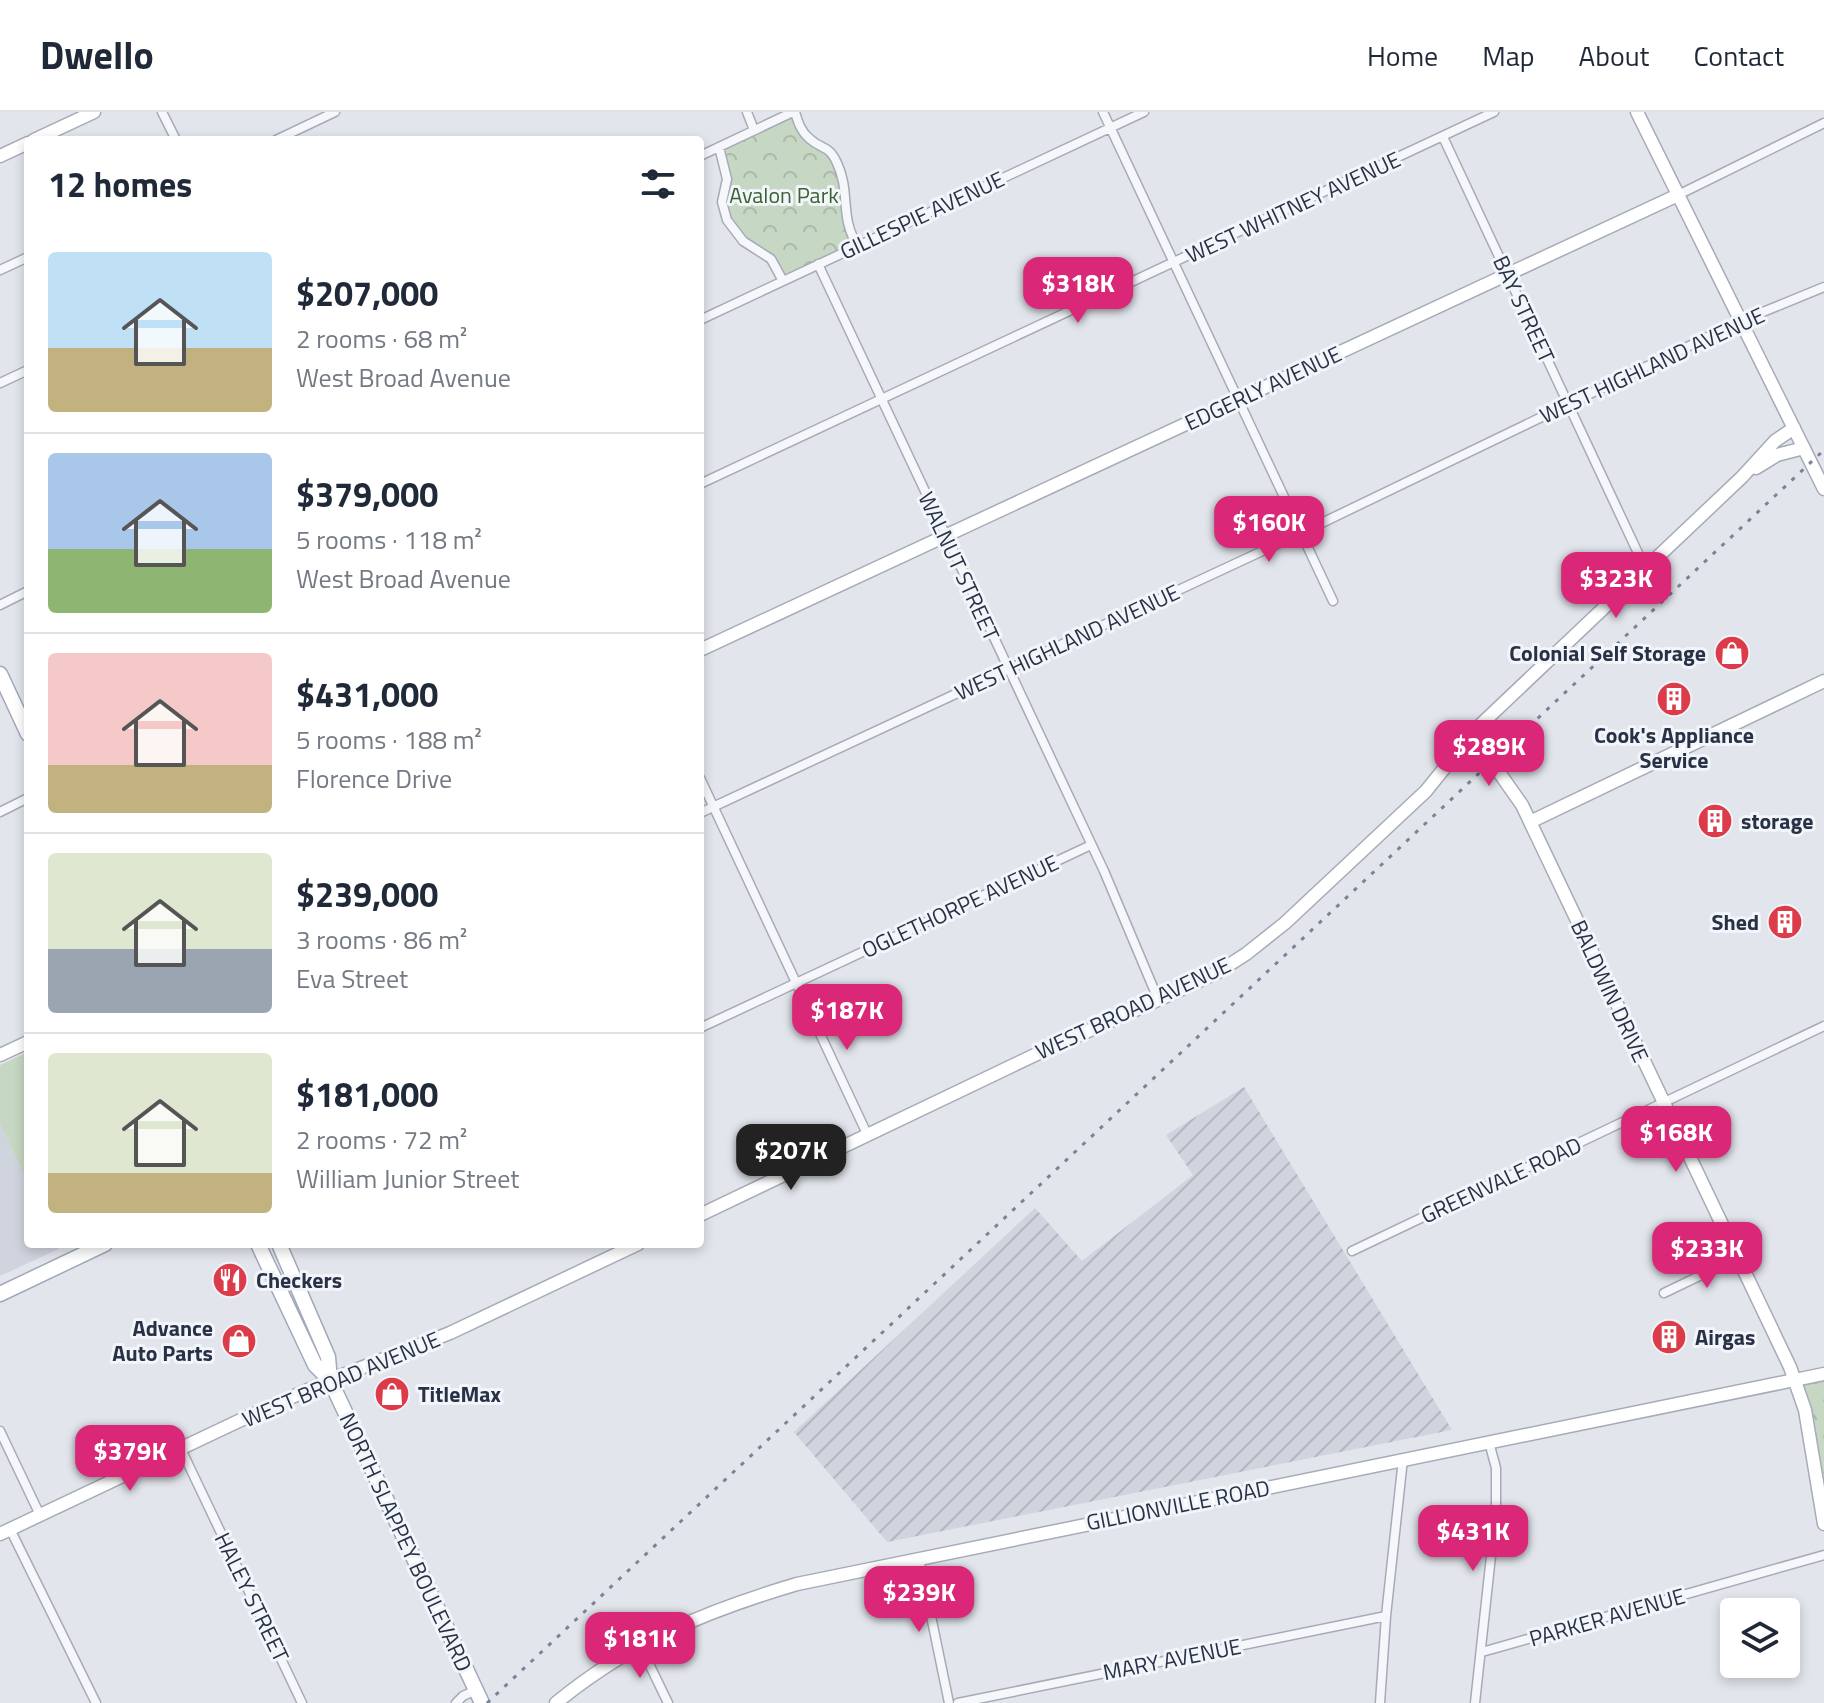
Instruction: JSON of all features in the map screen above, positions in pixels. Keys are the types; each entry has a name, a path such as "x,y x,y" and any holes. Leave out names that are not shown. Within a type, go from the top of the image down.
{"main road":[{"path":"0,674 24,725"},
{"path":"0,1294 97,1248"},
{"name":"NORTH SLAPPEY BOULEVARD","path":"260,1248 315,1365 330,1380 479,1696"},
{"name":"NORTH SLAPPEY BOULEVARD","path":"281,1248 328,1357 330,1380"}],"street":[{"path":"43,136 94,112"},
{"path":"162,112 174,136"},
{"path":"284,136 335,112"},
{"path":"747,112 754,130"},
{"path":"704,154 794,112 810,140 830,150 837,161 846,192 846,225 858,246"},
{"path":"1103,112 1333,601"},
{"name":"GILLESPIE AVENUE","path":"704,318 1144,112"},
{"name":"WEST WHITNEY AVENUE","path":"704,482 1494,112"},
{"path":"1637,112 1824,489"},
{"name":"EDGERLY AVENUE","path":"704,648 1678,195 1824,123"},
{"name":"BAY STREET","path":"1443,137 1645,568"},
{"path":"0,156 24,145"},
{"path":"719,147 727,179 722,202 727,220 743,241 771,259 783,281"},
{"path":"0,270 24,259"},
{"name":"WALNUT STREET","path":"818,264 1091,845 1158,999"},
{"name":"WEST HIGHLAND AVENUE","path":"704,811 1301,533 1741,321 1824,287"},
{"path":"0,383 24,372"},
{"name":"WEST BROAD AVENUE","path":"704,1213 1027,1058 1218,972 1246,954 1285,923 1436,783 1466,741 1742,477 1768,448 1794,428"},
{"name":"WEST BROAD AVENUE","path":"1742,477 1777,455 1804,448"},
{"path":"0,605 24,593"},
{"path":"1530,822 1824,681"},
{"name":"BALDWIN DRIVE","path":"1466,741 1504,778 1530,822 1795,1381 1805,1410 1824,1524"},
{"path":"704,787 868,1136"},
{"path":"0,812 24,800"},
{"name":"OGLETHORPE AVENUE","path":"704,1026 1091,845"},
{"name":"GREENVALE ROAD","path":"1352,1251 1824,1026"},
{"path":"0,1055 24,1044"},
{"name":"WEST BROAD AVENUE","path":"5,1532 330,1380 428,1342 629,1248"},
{"path":"1664,1293 1737,1258"},
{"name":"GILLIONVILLE ROAD","path":"556,1703 596,1671 639,1644 693,1618 797,1584 1824,1374"},
{"path":"0,1431 40,1515"},
{"path":"1475,1703 1497,1485 1489,1442"},
{"name":"HALEY STREET","path":"181,1449 302,1703"},
{"path":"1380,1703 1403,1459"},
{"path":"5,1532 96,1703"},
{"name":"PARKER AVENUE","path":"1482,1652 1824,1555"},
{"path":"919,1558 949,1703"},
{"name":"MARY AVENUE","path":"958,1703 1386,1616"},
{"path":"639,1644 668,1703"},
{"path":"456,1703 463,1696 479,1696"}],"shaded area":[{"path":"1244,1087 1452,1430 887,1542 794,1432 1035,1208 1082,1261 1193,1175 1166,1135"},
{"path":"0,1124 24,1175 24,1248 59,1249 0,1276"}],"green space":[{"name":"Avalon Park","path":"794,113 804,130 826,150 833,161 846,196 856,245 784,280 772,259 743,240 729,219 721,147"},
{"path":"24,1054 24,1175 0,1124 0,1065"},
{"path":"1824,1375 1824,1521 1796,1381"}],"railway":[{"path":"487,1703 1824,450"}],"place":[{"name":"Colonial Self Storage","path":"1732,653"},
{"name":"Cook's Appliance Service","path":"1674,699"},
{"name":"storage","path":"1715,821"},
{"name":"Shed","path":"1785,922"},
{"name":"Checkers","path":"230,1280"},
{"name":"Airgas","path":"1669,1337"},
{"name":"Advance Auto Parts","path":"239,1341"},
{"name":"TitleMax","path":"392,1394"}]}
